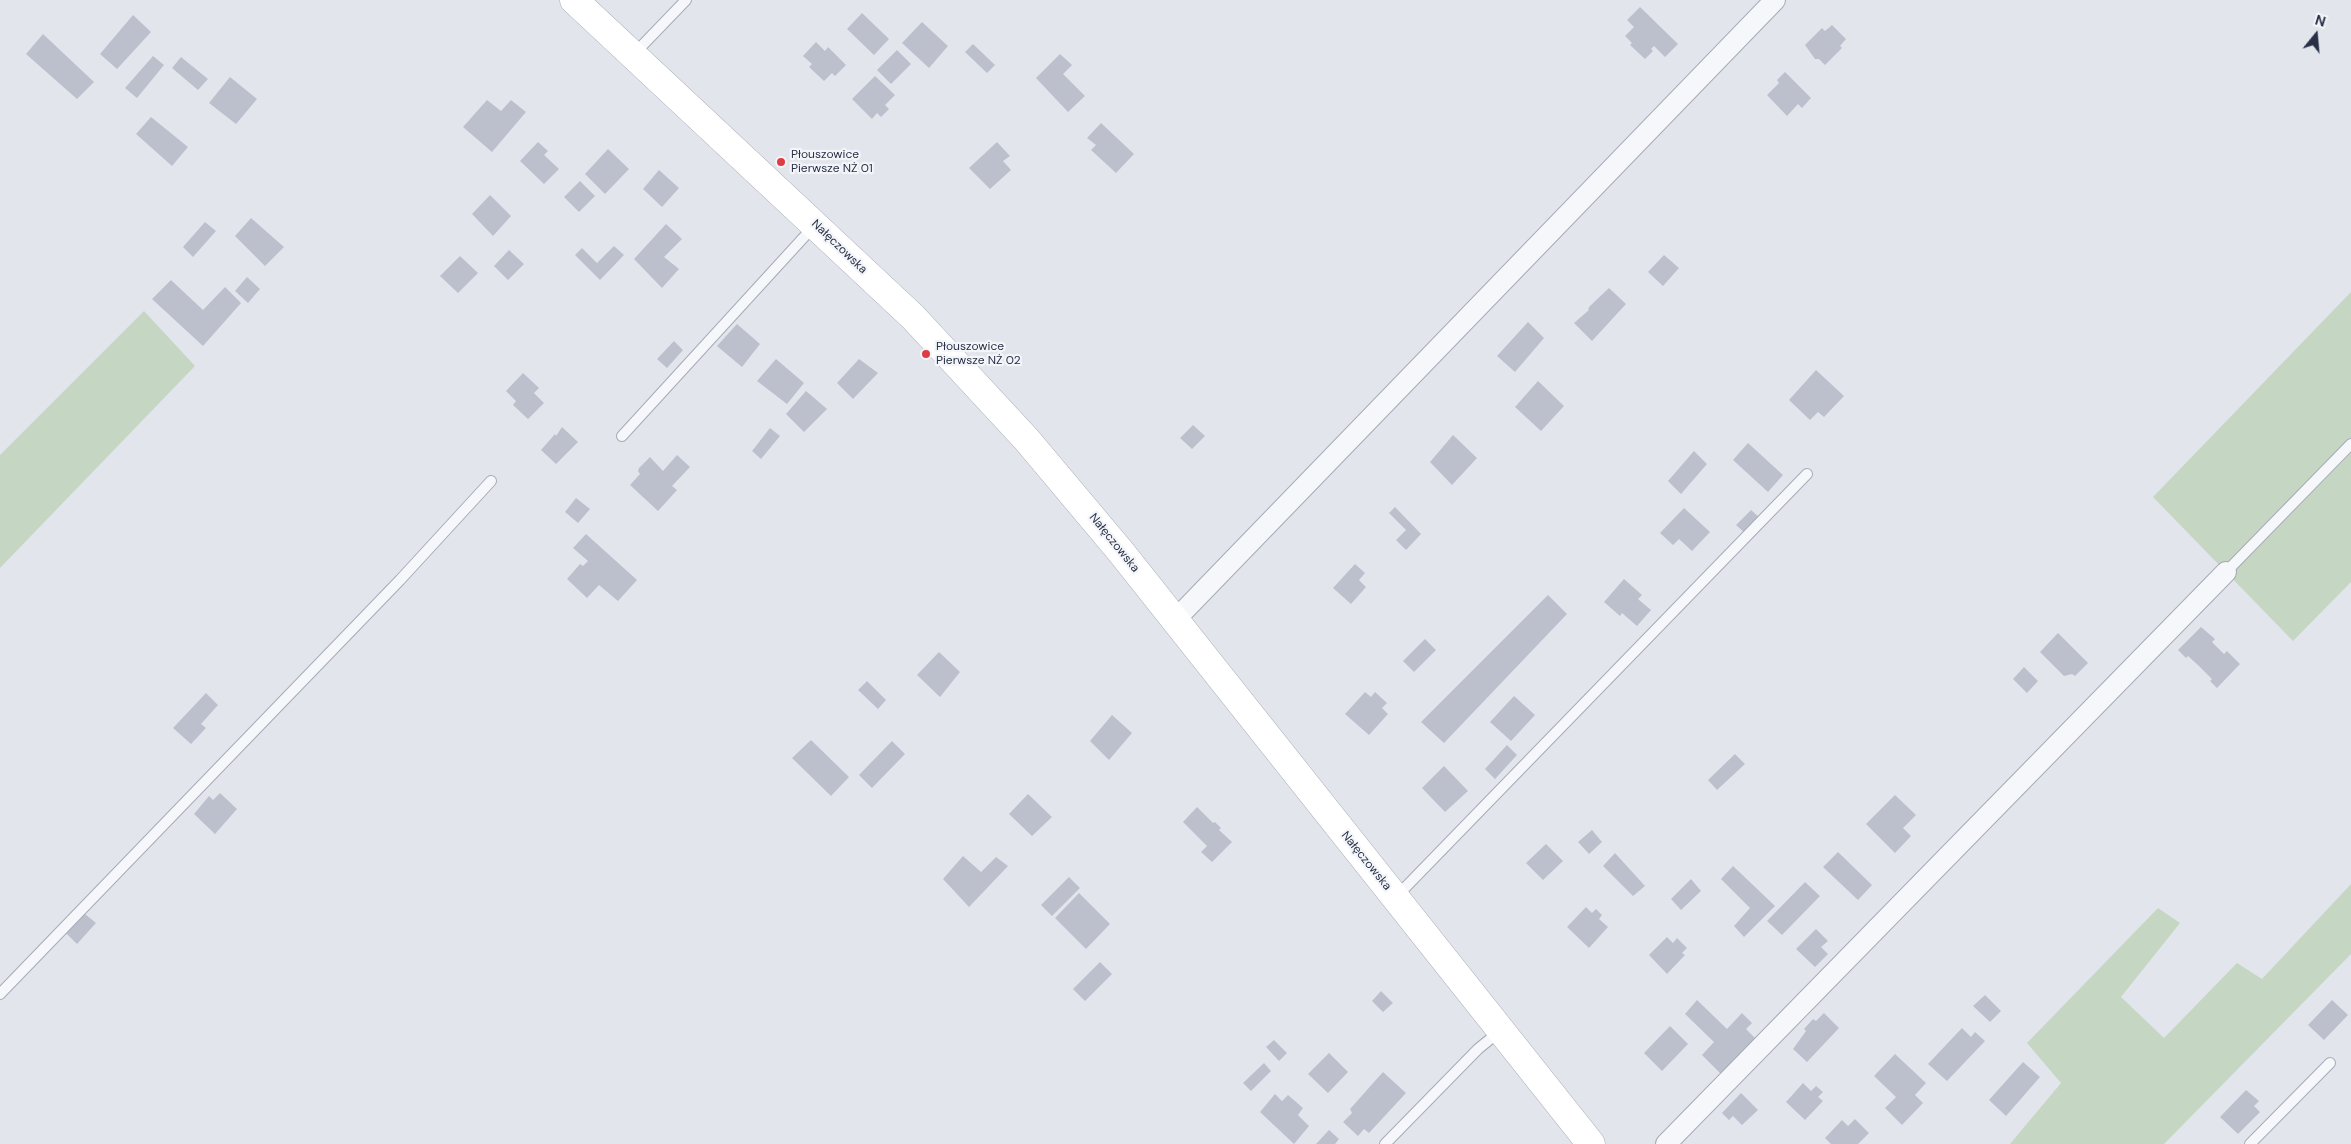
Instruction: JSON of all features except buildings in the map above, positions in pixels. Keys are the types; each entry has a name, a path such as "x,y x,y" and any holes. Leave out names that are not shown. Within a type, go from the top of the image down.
{"main road":[{"name":"Nałęczowska","path":"574,0 913,317 994,403 1077,498 1591,1144"}],"street":[{"path":"1175,620 1183,615 1775,0"},
{"path":"1666,1144 2226,572"}],"lane":[{"path":"633,54 686,0"},
{"path":"622,436 816,225"},
{"path":"2226,572 2351,444"},
{"path":"1396,898 1410,886 1807,474"},
{"path":"0,994 400,580 491,481"},
{"path":"1385,1144 1478,1050 1501,1030"},
{"path":"2250,1144 2330,1063"}],"green space":[{"path":"2351,292 2351,582 2293,641 2153,497"},
{"path":"144,311 195,366 0,568 0,455"},
{"path":"2351,884 2351,954 2164,1144 2010,1144 2061,1083 2027,1043 2158,908 2180,923 2121,997 2164,1038 2237,963 2262,979"}],"place":[{"name":"Płouszowice Pierwsze NŻ 01","path":"781,162"},
{"name":"Płouszowice Pierwsze NŻ 02","path":"926,354"}]}
